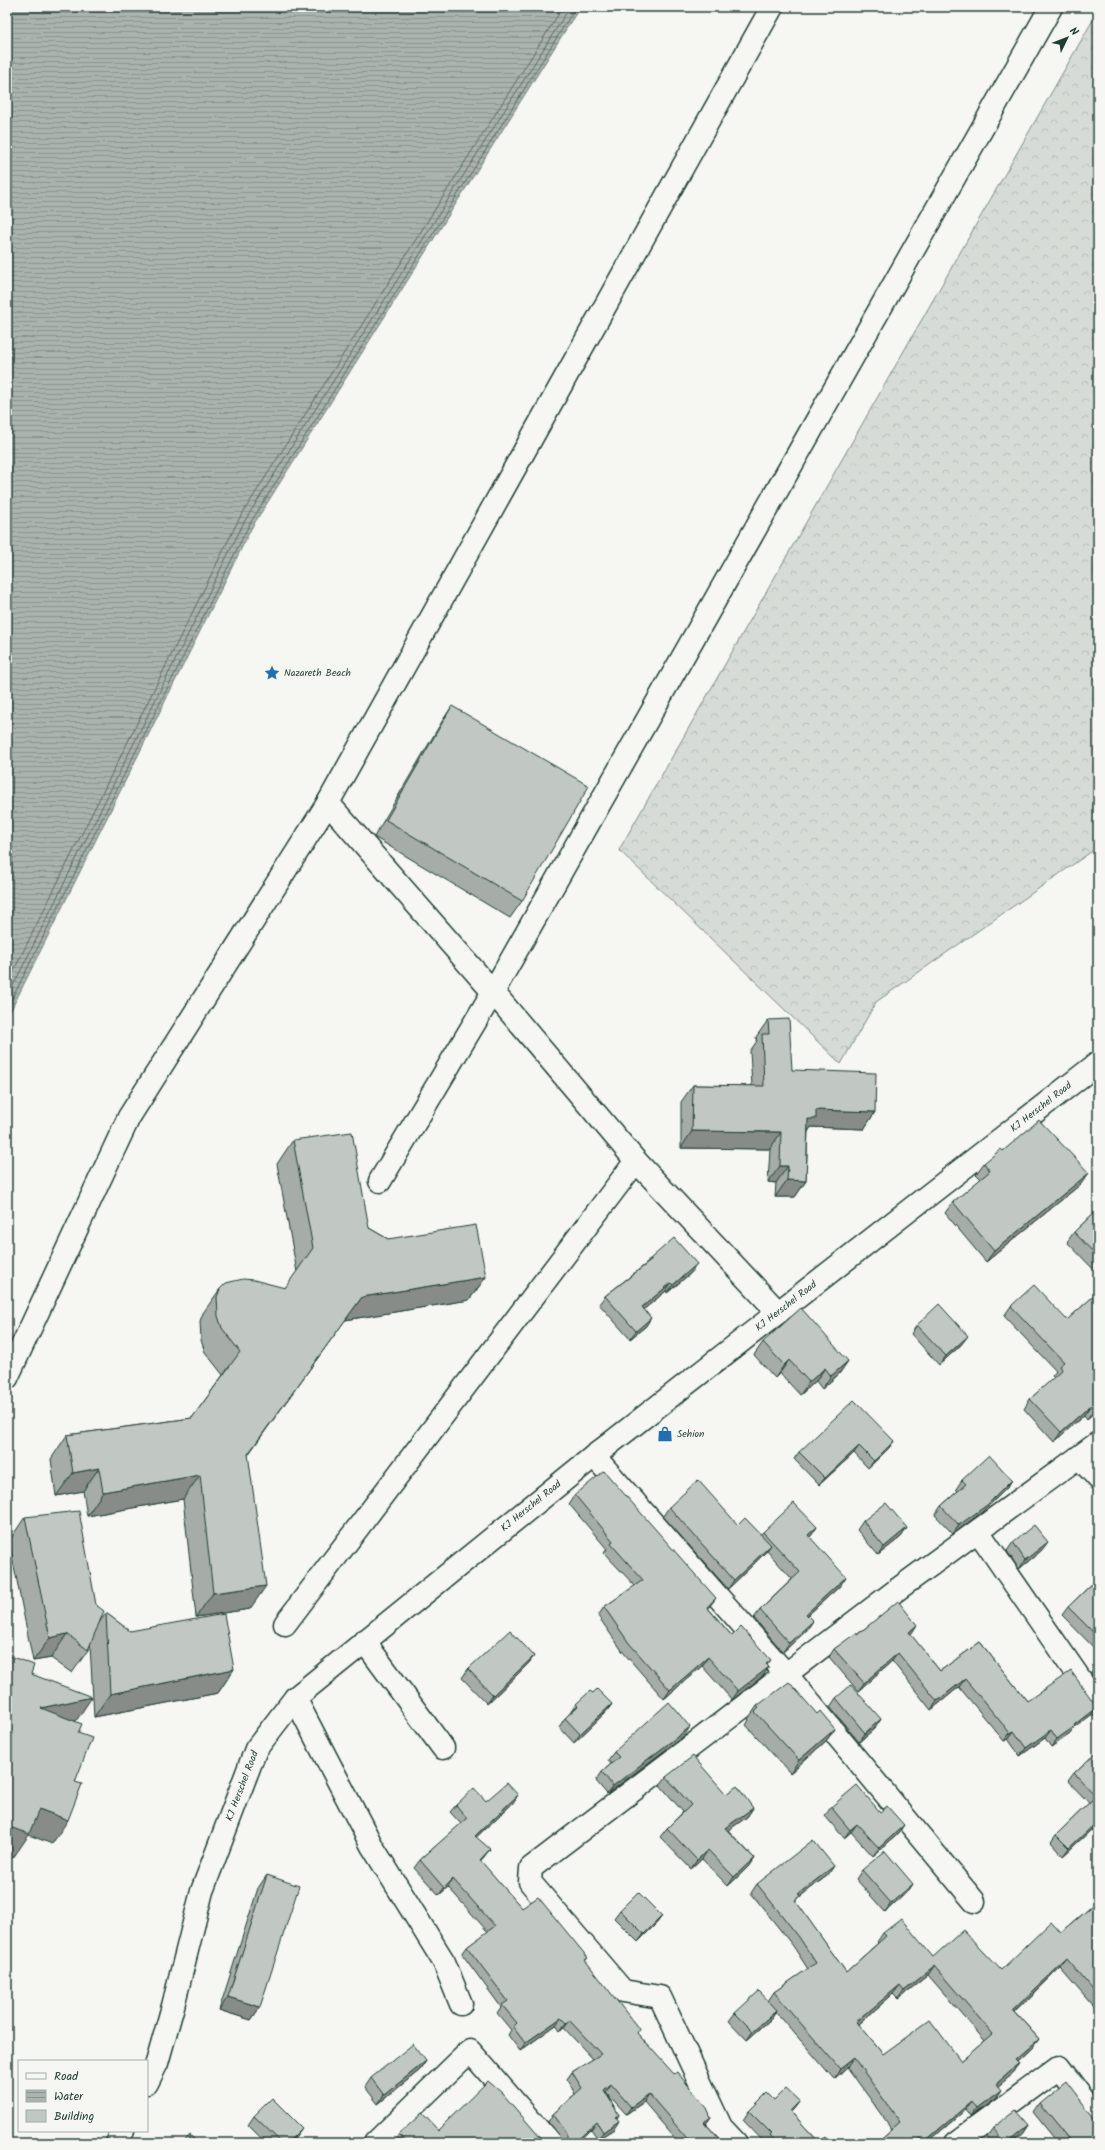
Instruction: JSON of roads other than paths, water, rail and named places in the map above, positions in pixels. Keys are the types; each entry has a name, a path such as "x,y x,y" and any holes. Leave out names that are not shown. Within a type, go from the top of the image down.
{"street":[{"path":"7,1378 129,1117 328,803 772,7"},
{"path":"380,1181 493,992 1051,7"},
{"path":"328,803 493,992 636,1161 778,1312"},
{"name":"KJ Herschel Road","path":"148,2081 157,2063 202,1890 256,1749 295,1698 594,1456 1098,1062"},
{"path":"285,1624 636,1161"},
{"path":"736,2143 721,2127 660,1997 623,1991 530,1882 531,1868 786,1674 1098,1443"},
{"path":"594,1456 786,1674 974,1901"},
{"path":"1079,1457 1098,1478"},
{"path":"978,1531 1098,1705"},
{"path":"364,1641 443,1748"},
{"path":"295,1698 372,1846 444,1962 461,2004"},
{"path":"375,2143 470,2050 550,2143"},
{"path":"956,2143 1059,2066 1098,2119"},
{"path":"117,2143 122,2132"}],"water":[{"path":"7,7 580,7 252,527 7,1018"}],"place":[{"name":"Nazareth Beach","path":"272,673"},
{"name":"Sehion","path":"665,1434"}]}
